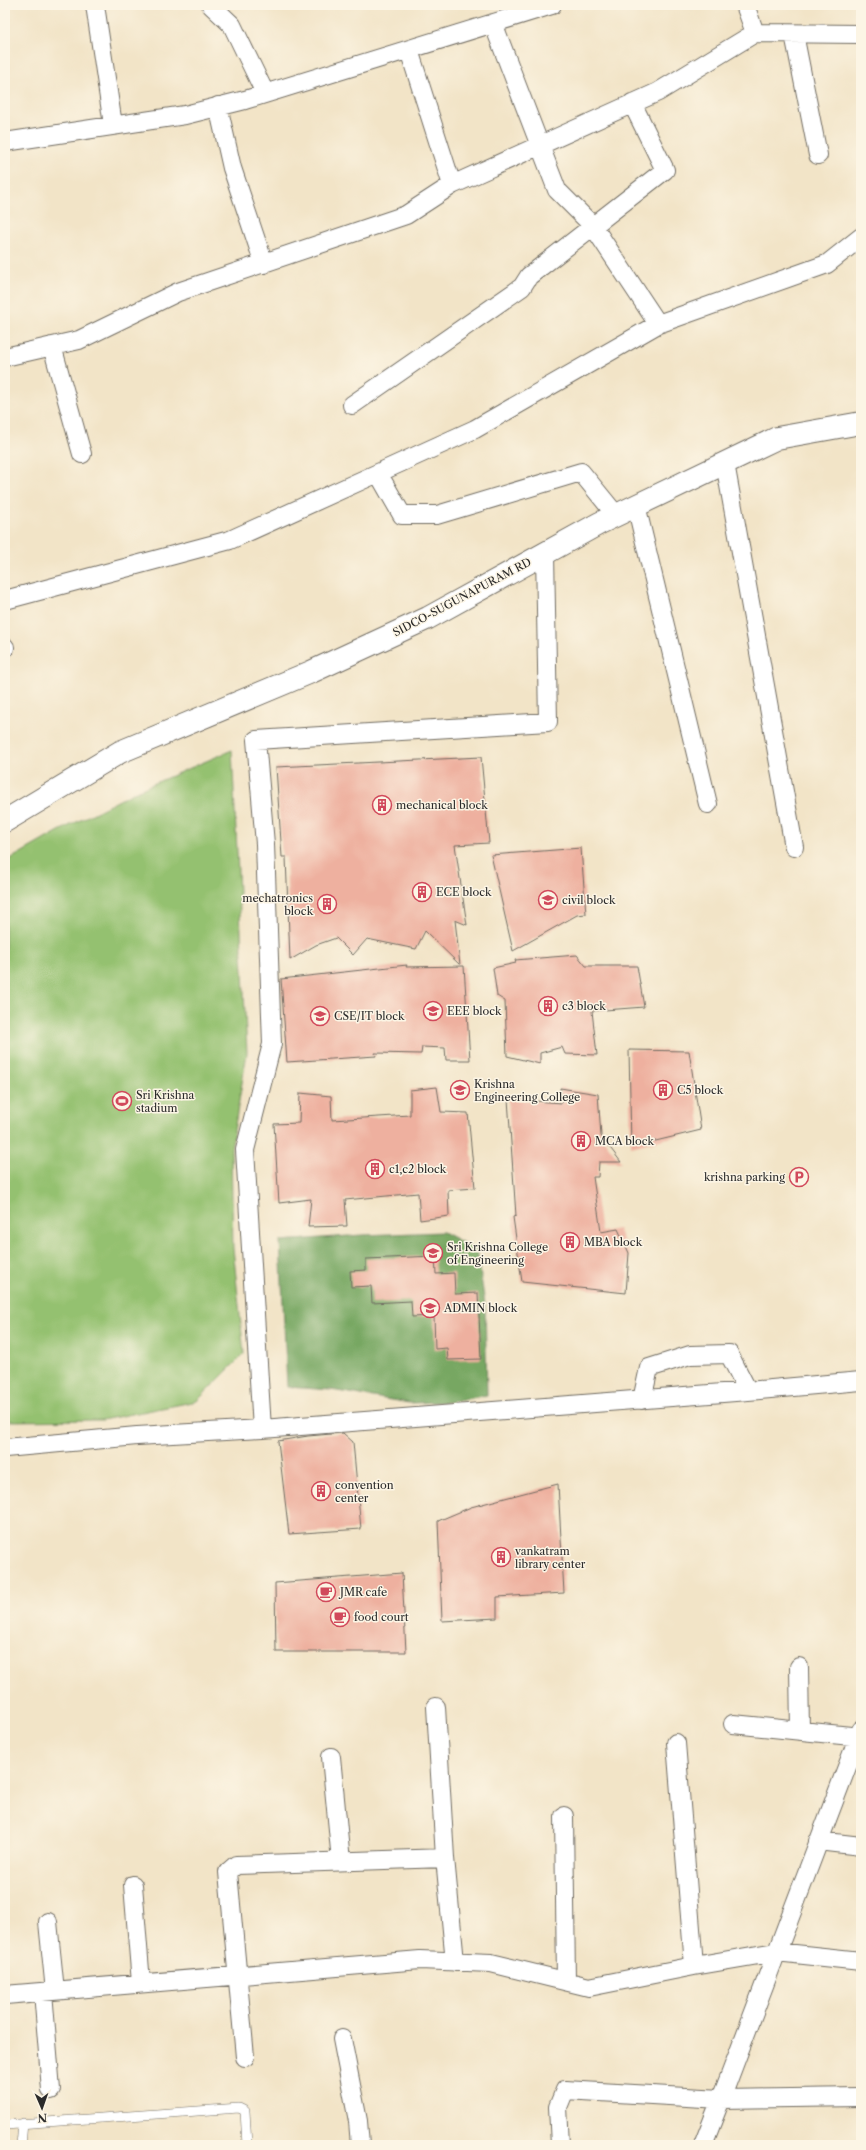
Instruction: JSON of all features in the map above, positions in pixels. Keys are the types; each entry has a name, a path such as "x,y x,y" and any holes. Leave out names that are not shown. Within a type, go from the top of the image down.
{"street":[{"path":"94,5 113,125"},
{"path":"212,5 232,25 265,93"},
{"path":"5,142 185,115 409,50 552,5"},
{"path":"745,5 755,33"},
{"path":"492,23 557,190 593,226 658,324"},
{"path":"5,357 79,340 178,292 406,215 452,185 658,92 755,33 861,34"},
{"path":"794,34 818,155"},
{"path":"409,50 452,185"},
{"path":"352,405 522,287 529,276 665,170 632,103"},
{"path":"218,106 232,168 264,264"},
{"path":"5,600 230,540 475,428 658,324 827,264 861,236"},
{"path":"52,346 82,454"},
{"name":"SIDCO-SUGUNAPURAM RD","path":"5,821 120,752 311,672 421,621 616,515 777,438 861,423"},
{"path":"725,463 794,847"},
{"path":"378,473 402,515 438,515 581,472 616,515"},
{"path":"636,505 708,804"},
{"path":"262,1429 245,1150 272,1044 265,844 256,740 548,722 545,553"},
{"path":"642,1400 649,1368 690,1355 729,1354 748,1391"},
{"path":"5,1448 137,1436 262,1429 642,1400 861,1381"},
{"path":"799,1667 800,1731"},
{"path":"436,1707 445,1858 455,1962"},
{"path":"704,2145 818,1841 860,1734 800,1731 733,1724"},
{"path":"676,1743 694,1966"},
{"path":"331,1757 341,1862"},
{"path":"564,1816 566,1981"},
{"path":"818,1841 861,1846"},
{"path":"245,2057 236,1976 228,1872 231,1868 236,1865 445,1858"},
{"path":"133,1885 140,1984"},
{"path":"48,1922 51,2090"},
{"path":"5,1995 420,1960 491,1963 589,1986 776,1952 861,1961"},
{"path":"342,2039 358,2121 360,2145"},
{"path":"560,2145 558,2107 565,2090 721,2099 861,2097"}],"lane":[{"path":"5,2125 239,2108 246,2111 247,2145"},
{"path":"21,2145 23,2123"}],"green space":[{"name":"Sri Krishna stadium","path":"232,750 247,1053 231,1149 233,1248 244,1354 197,1401 102,1420 5,1421 5,862 59,831 141,789"},
{"path":"443,1232 477,1250 485,1304 487,1395 451,1402 409,1403 331,1390 287,1387 280,1241 362,1235"}],"building":[{"path":"481,757 489,843 455,845 467,925 455,920 460,965 425,931 416,949 367,939 353,955 336,938 316,945 290,960 286,857 282,857 276,767"},
{"path":"581,848 586,914 577,915 513,951 491,855"},
{"name":"c3 block","path":"577,955 586,966 637,966 644,1007 592,1011 597,1055 565,1054 562,1047 540,1053 540,1064 507,1056 505,1001 497,996 493,968 516,963 515,960"},
{"path":"407,965 406,967 464,966 470,1060 446,1060 445,1048 422,1047 421,1054 375,1053 376,1056 287,1062 281,979"},
{"name":"C5 block","path":"629,1050 689,1051 701,1130 631,1147"},
{"name":"c1,c2 block","path":"437,1087 441,1112 468,1113 475,1188 448,1190 449,1216 420,1220 418,1193 345,1200 347,1226 308,1227 311,1199 279,1203 274,1124 299,1123 300,1093 331,1096 332,1120 410,1115 410,1090"},
{"path":"560,1088 598,1094 601,1136 621,1162 599,1162 598,1177 593,1177 601,1232 618,1229 629,1253 626,1293 522,1282 513,1217 516,1216 508,1099 562,1103"},
{"path":"435,1256 436,1274 454,1273 455,1294 478,1293 481,1359 448,1360 447,1348 435,1349 434,1316 412,1317 411,1301 372,1303 371,1286 351,1287 350,1271 366,1270 366,1259"},
{"name":"convention center","path":"343,1433 353,1442 361,1529 289,1534 278,1441 308,1436"},
{"name":"vankatram library center","path":"558,1484 564,1593 497,1597 497,1618 442,1621 438,1521 471,1507"},
{"name":"food court","path":"402,1573 406,1652 276,1652 275,1583"}],"place":[{"name":"mechanical block","path":"382,805"},
{"name":"ECE block","path":"422,892"},
{"name":"civil block","path":"548,900"},
{"name":"mechatronics block","path":"327,904"},
{"name":"c3 block","path":"548,1006"},
{"name":"EEE block","path":"433,1011"},
{"name":"CSE/IT block","path":"320,1016"},
{"name":"Krishna Engineering College","path":"460,1090"},
{"name":"C5 block","path":"663,1090"},
{"name":"Sri Krishna stadium","path":"122,1101"},
{"name":"MCA block","path":"581,1141"},
{"name":"c1,c2 block","path":"375,1169"},
{"name":"krishna parking","path":"799,1177"},
{"name":"MBA block","path":"570,1242"},
{"name":"Sri Krishna College of Engineering","path":"433,1253"},
{"name":"ADMIN block","path":"430,1308"},
{"name":"convention center","path":"321,1491"},
{"name":"vankatram library center","path":"501,1557"},
{"name":"JMR cafe","path":"326,1592"},
{"name":"food court","path":"340,1617"}]}
